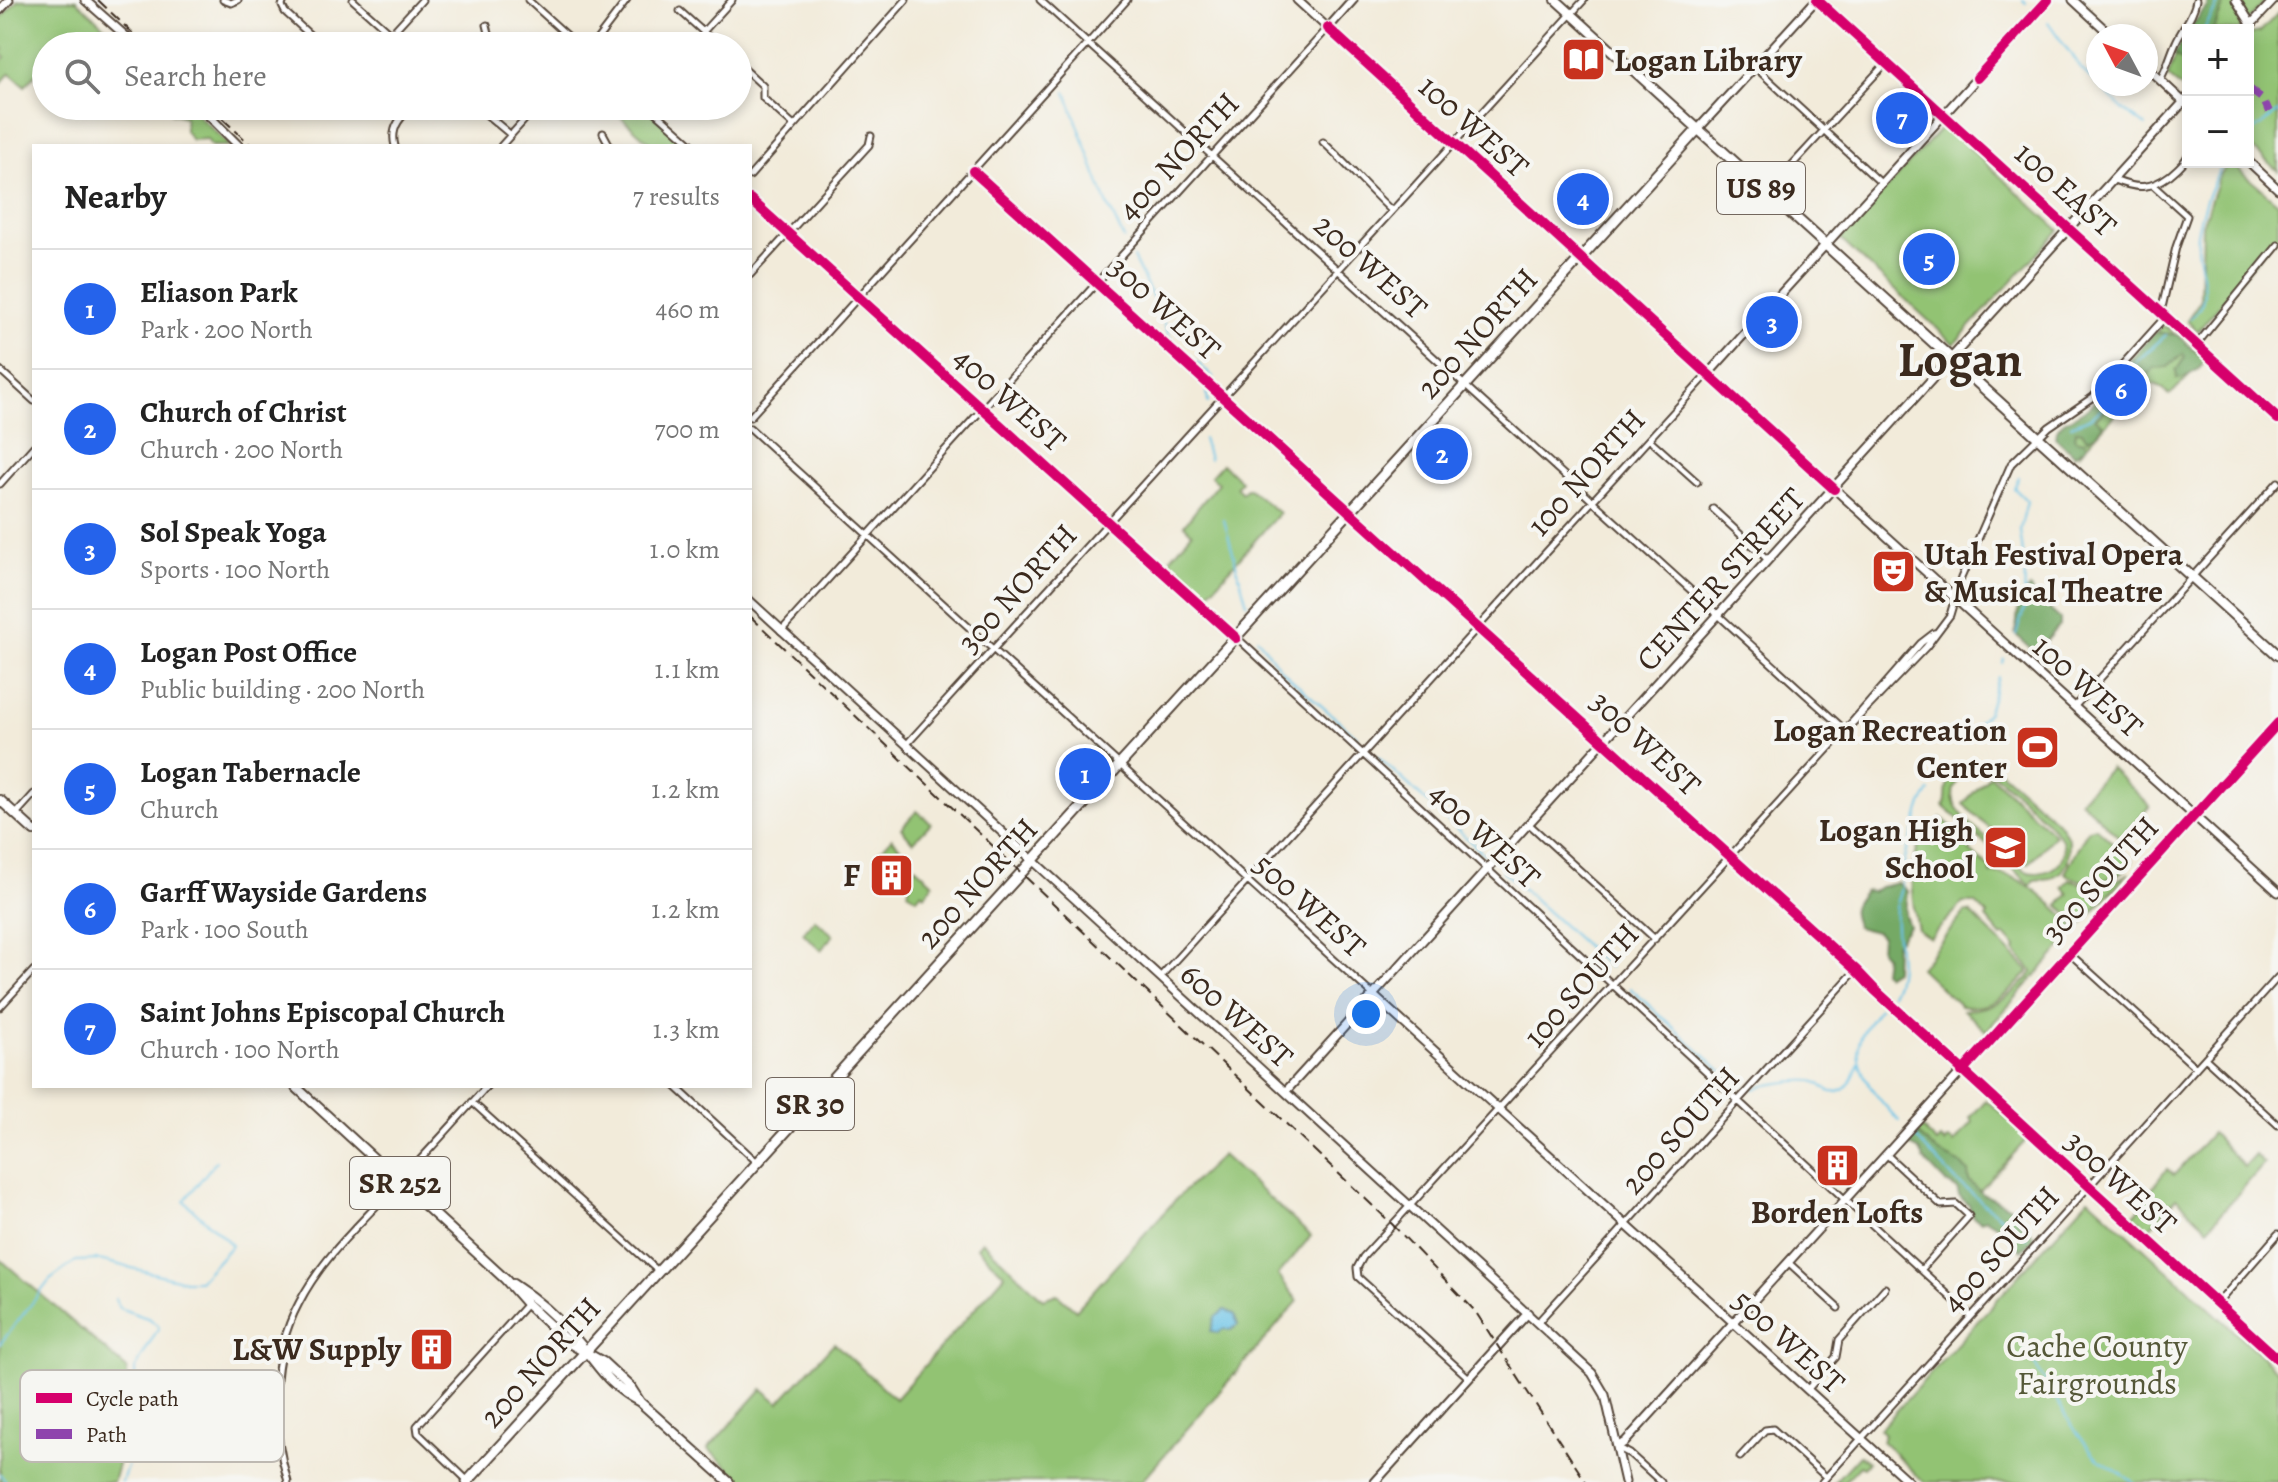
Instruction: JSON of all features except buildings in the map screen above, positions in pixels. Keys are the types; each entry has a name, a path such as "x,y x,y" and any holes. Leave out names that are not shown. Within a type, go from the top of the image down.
{"highway":[{"name":"US 89","path":"1698,129 2278,655"},
{"name":"200 NORTH","path":"467,1481 1698,129"}],"main road":[{"name":"US 89","path":"1556,0 1698,129"},
{"path":"0,800 32,829"},
{"name":"SR 252","path":"297,1088 505,1279 569,1343 585,1352"},
{"name":"SR 252","path":"505,1279 528,1294 575,1337 597,1369 640,1402 729,1482"}],"street":[{"path":"0,10 9,0"},
{"path":"85,0 121,32"},
{"path":"223,0 231,3 238,0"},
{"path":"353,0 389,32"},
{"path":"393,32 422,0"},
{"path":"528,0 563,32"},
{"path":"603,32 627,0"},
{"path":"680,11 703,32 732,0"},
{"path":"752,174 906,0"},
{"name":"200 WEST","path":"1040,0 1846,730"},
{"path":"752,415 1127,0"},
{"name":"100 WEST","path":"1297,0 2278,892"},
{"name":"400 NORTH","path":"781,631 1353,0"},
{"name":"300 NORTH","path":"905,746 1584,0"},
{"name":"100 EAST","path":"1816,0 2071,228 2278,419"},
{"name":"200 NORTH","path":"1698,129 1816,0"},
{"name":"100 NORTH","path":"1160,977 2048,0"},
{"path":"2073,0 2099,24"},
{"path":"2182,98 2160,80 2176,41 2195,10 2196,0"},
{"path":"2236,0 2248,24"},
{"path":"2252,24 2274,0"},
{"path":"283,3 309,32"},
{"path":"487,25 489,32"},
{"path":"1766,193 1886,63"},
{"path":"1755,67 1882,184"},
{"path":"752,76 763,86 763,98 794,126"},
{"name":"CENTER STREET","path":"1286,1091 2182,107"},
{"path":"213,120 237,144"},
{"path":"395,144 394,131 399,120"},
{"path":"494,120 511,135"},
{"path":"503,144 524,120"},
{"path":"665,120 692,144"},
{"path":"603,133 609,144"},
{"path":"752,273 869,145 871,136"},
{"path":"1323,142 1392,211"},
{"path":"2114,180 2130,187 2154,186 2182,163"},
{"path":"2254,167 2278,189"},
{"name":"300 WEST","path":"973,171 1605,740 1856,970 1962,1072 2275,1356"},
{"path":"2154,186 2187,216 2176,247 2166,316"},
{"name":"400 WEST","path":"752,201 1236,638 1971,1316"},
{"path":"2195,343 2278,245"},
{"name":"100 SOUTH","path":"1469,1378 1358,1277 1357,1268 1363,1257 1846,730 1921,643 1950,615 1961,578 2007,472 2037,437 2093,397 2166,316"},
{"path":"0,370 32,399"},
{"name":"500 WEST","path":"752,430 1909,1482"},
{"path":"1649,439 1697,482"},
{"path":"0,484 32,448"},
{"path":"2075,706 2278,482"},
{"path":"1713,509 1769,561"},
{"name":"600 WEST","path":"752,603 1538,1322 1598,1382 1605,1395 1625,1482"},
{"name":"300 SOUTH","path":"1617,1447 1734,1324 2278,723"},
{"path":"16,815 32,796"},
{"path":"1529,824 1655,939"},
{"path":"2069,953 2196,1068"},
{"name":"200 SOUTH","path":"1538,1322 1856,970"},
{"path":"0,1007 32,972"},
{"name":"400 SOUTH","path":"1824,1480 2278,977"},
{"path":"2205,1058 2278,1125"},
{"path":"278,1370 285,1338 299,1303 323,1267 485,1088"},
{"path":"677,1088 757,1162"},
{"path":"472,1102 658,1271"},
{"path":"1887,1155 1941,1205 1956,1204 1969,1216 1921,1270"},
{"path":"2217,1304 2278,1234"},
{"path":"1789,1263 1838,1308"},
{"path":"1807,1390 1836,1357 1839,1340 1885,1288"},
{"path":"467,1481 418,1433 417,1426 527,1304"},
{"path":"1375,1482 1528,1313"},
{"path":"2275,1356 2278,1348"},
{"path":"1740,1457 1765,1430 1773,1429 1824,1480"},
{"path":"1617,1447 1630,1454 1661,1482"},
{"path":"284,1459 288,1482"}],"green space":[{"path":"18,0 76,0 111,32 32,32 32,78 25,86 10,73 0,84 0,62 5,57 1,53 4,49 0,45 0,19"},
{"path":"2207,0 2226,0 2216,24 2193,24 2207,7"},
{"path":"2215,0 2266,0 2244,24 2196,24"},
{"path":"2278,13 2278,171 2254,149 2254,33 2260,32"},
{"path":"2182,41 2182,89 2168,77"},
{"path":"2182,41 2182,61 2174,55"},
{"path":"185,120 203,120 228,144 210,144 207,139 192,140 185,131"},
{"path":"624,120 659,120 687,144 651,144"},
{"path":"1944,125 2059,230 1954,344 1840,239"},
{"path":"2225,168 2236,168 2278,203 2278,235 2198,331 2187,320 2200,301 2202,225 2218,179"},
{"path":"2162,326 2167,327 2199,357 2189,368 2189,376 2170,395 2157,385 2141,385 2079,454 2058,434 2088,411"},
{"path":"2155,332 2177,335 2206,360 2199,369 2177,379 2176,371 2185,357 2183,354 2168,367 2154,368 2139,386 2131,385 2095,418 2103,424 2096,434 2087,439 2082,431 2076,430 2075,439 2085,441 2086,447 2074,455 2055,437 2059,426 2086,409"},
{"path":"1222,464 1241,481 1236,487 1242,493 1248,488 1279,513 1207,595 1169,560 1192,533 1184,525 1218,483 1211,476"},
{"path":"2030,588 2060,619 2060,626 2035,652 2015,634 2019,604"},
{"path":"1093,747 1112,763 1078,802 1058,785"},
{"path":"1982,761 1992,764 2061,825 2069,840 2068,861 2062,871 2051,878 2035,880 2031,885 1944,806 1952,776 1960,768","holes":["1972,770 1986,770 1996,776 2029,804 2058,835 2064,849 2054,868 2040,873 2025,871 1961,813 1954,800 1954,789 1962,776"]},
{"path":"2110,768 2150,806 2120,838 2080,800"},
{"path":"1990,775 2055,835 2028,864 1963,804"},
{"path":"917,811 931,823 913,842 901,828"},
{"path":"1942,818 1956,831 1953,834 1970,852 1990,867 1991,874 2015,878 2026,884 2075,926 2071,931 2074,933 1986,1031 1963,1010 1985,1007 2003,1000 2033,972 2015,951 2016,947 2005,935 2002,937 1986,918 1988,915 1974,903 1963,903 1930,938 1918,930 1912,892 1915,858 1924,832"},
{"path":"2095,827 2133,861 2110,878 2083,881 2065,873 2088,829"},
{"path":"892,838 908,857 904,861 878,856"},
{"path":"914,866 933,883 925,895 922,892 917,898 908,892"},
{"path":"2129,873 2081,925 2058,905 2069,894 2063,887 2070,880 2101,885"},
{"path":"1898,883 1907,891 1905,915 1909,926 1895,944 1894,970 1886,975 1883,971 1885,956 1880,950 1881,937 1876,932 1857,927 1853,908 1864,891 1873,892"},
{"path":"1965,912 1970,912 2029,971 2007,994 1981,1006 1960,1006 1920,968"},
{"path":"815,919 833,935 821,950 803,933"},
{"path":"1986,1100 2029,1137 1978,1193 1915,1135 1922,1128 1937,1143 1941,1139 1945,1143 1949,1139 1954,1143 1973,1122 1970,1118"},
{"path":"1916,1133 1939,1153 1960,1163 1968,1172 1969,1181 1983,1194 2009,1206 2018,1214 2018,1221 2032,1233 2034,1240 2022,1250 2016,1246 2012,1235 1986,1219 1981,1221 1973,1217 1969,1205 1959,1196 1957,1189 1946,1183 1925,1161 1920,1151 1906,1144 1907,1139"},
{"path":"2212,1133 2244,1167 2255,1155 2264,1164 2208,1228 2176,1198 2148,1230 2133,1216 2146,1201 2143,1199 2167,1169 2174,1175"},
{"path":"1222,1155 1311,1236 1278,1275 1298,1301 1141,1482 745,1482 708,1449 762,1389 779,1403 834,1343 895,1399 1005,1275 977,1247 982,1241 1043,1299 1057,1294 1076,1310 1177,1198"},
{"name":"Cache County Fairgrounds","path":"2089,1198 2278,1371 2278,1482 1924,1482 1882,1441 1885,1434 1880,1429"},
{"path":"0,1259 127,1370 20,1370 20,1462 119,1462 113,1482 0,1482"},
{"path":"1859,1455 1868,1462 1863,1467 1859,1465 1844,1482 1834,1482"}],"water":[{"path":"1225,1310 1234,1314 1238,1325 1218,1333 1211,1331 1215,1317"}],"waterway":[{"path":"2023,0 2026,3"},
{"path":"2207,24 2220,0"},
{"path":"2048,22 2081,69 2125,111 2146,126"},
{"path":"1066,92 1106,201 1124,239"},
{"path":"2254,130 2278,112"},
{"path":"2190,318 2198,310 2204,290 2197,234 2221,168"},
{"path":"1133,258 1170,338 1213,377"},
{"path":"2071,425 2089,418 2105,406 2137,361 2166,335"},
{"path":"1207,393 1208,403"},
{"path":"1203,439 1209,459"},
{"path":"2016,635 2024,609 2025,569 2020,530 2027,501 2014,488 2019,477"},
{"path":"1224,520 1247,604"},
{"path":"1257,637 1281,670 1357,737"},
{"path":"2003,663 2004,659"},
{"path":"1974,727 1988,712 1998,677"},
{"path":"1377,756 1484,854"},
{"path":"1891,994 1899,963 1896,909 1902,888 1904,860 1920,809 1930,791"},
{"path":"1503,871 1609,967"},
{"path":"1630,988 1718,1068 1744,1085"},
{"path":"1879,1008 1861,1036 1859,1060 1868,1083 1899,1121"},
{"path":"1754,1089 1785,1082 1811,1081 1838,1092 1850,1083 1859,1063"},
{"path":"1915,1137 1956,1181 2027,1238"},
{"path":"0,1344 50,1280 76,1261 99,1260 185,1281 199,1281 232,1245 184,1201 216,1161"},
{"path":"115,1299 119,1308 150,1319 159,1327 135,1370"},
{"path":"2024,1332 2023,1343 2030,1357 2077,1433 2098,1459 2134,1482"},
{"path":"122,1482 129,1462"},
{"path":"0,1474 6,1482"}],"railway":[{"path":"98,0 131,32"},
{"path":"224,120 250,144"},
{"path":"752,618 1392,1224 1475,1311 1586,1482"}],"marked path":[{"path":"2254,92 2264,100 2269,112"}],"cycle path":[{"path":"1817,0 2278,419"},
{"path":"1977,78 2048,0"},
{"path":"1328,28 1834,489"},
{"path":"973,171 1856,970 2278,1359"},
{"path":"752,201 1236,638"},
{"path":"1962,1072 2278,723"}],"place":[{"name":"Logan Library","path":"1583,60"},
{"name":"Saint Johns Episcopal Church","path":"1902,118"},
{"name":"Logan Post Office","path":"1583,199"},
{"name":"Logan Tabernacle","path":"1929,259"},
{"name":"Sol Speak Yoga","path":"1772,322"},
{"name":"Garff Wayside Gardens","path":"2121,390"},
{"name":"Church of Christ","path":"1442,454"},
{"name":"Utah Festival Opera & Musical Theatre","path":"1893,572"},
{"name":"Logan Recreation Center","path":"2038,748"},
{"name":"Eliason Park","path":"1085,774"},
{"name":"Logan High School","path":"2005,848"},
{"name":"F","path":"891,875"},
{"name":"Borden Lofts","path":"1837,1165"},
{"name":"L&W Supply","path":"432,1349"}],"district":[{"name":"Logan","path":"1960,359"}]}
